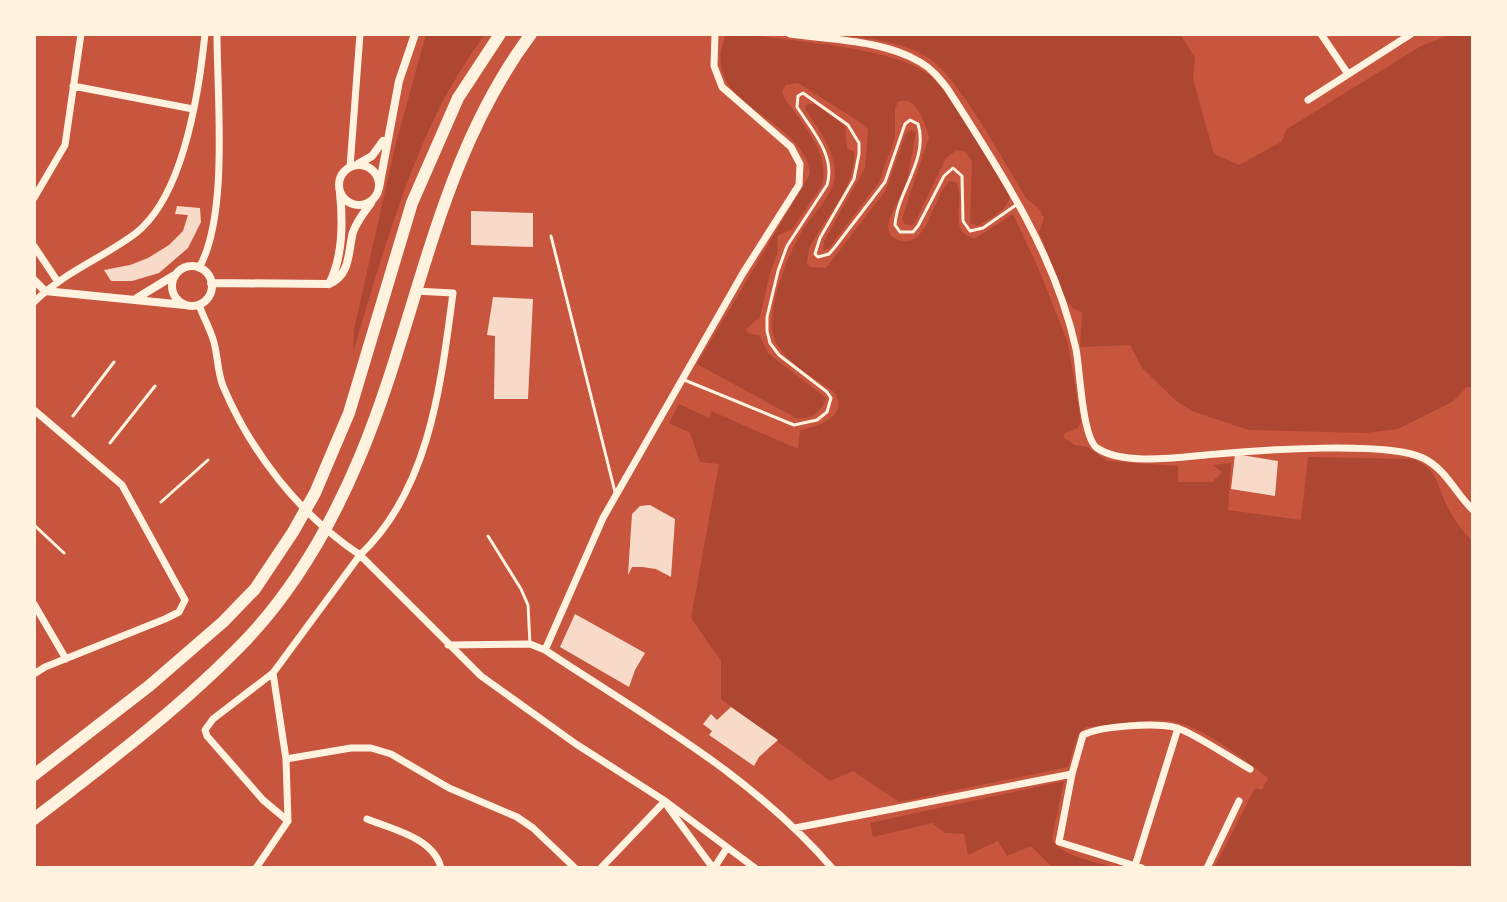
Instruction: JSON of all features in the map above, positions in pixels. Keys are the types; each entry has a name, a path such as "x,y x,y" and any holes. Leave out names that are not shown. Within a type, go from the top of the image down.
{"highway":[{"path":"34,775 149,686 223,622 255,589 293,532 315,493 349,413 412,203 458,98 500,34"},
{"path":"34,819 98,769 249,637 275,606 313,549 339,501 375,415 455,173 490,96 531,34"}],"street":[{"path":"34,198 65,145 81,34"},
{"path":"34,302 45,291 146,223 171,183 183,152 205,34"},
{"path":"199,268 210,241 218,188 217,34"},
{"path":"352,166 360,34"},
{"path":"211,283 329,284 335,281 345,268 356,225 379,188 399,81 415,34"},
{"path":"545,650 603,518 743,273 799,185 800,164 791,147 722,87 714,66 715,34"},
{"path":"790,34 906,56 927,67 947,88 1019,203 1069,322 1089,436 1098,449 1113,455 1168,459 1254,451 1364,449 1400,452 1415,455 1436,466 1473,510"},
{"path":"1321,34 1348,74"},
{"path":"1308,100 1411,34"},
{"path":"73,86 193,109"},
{"path":"329,284 339,249 343,173 376,152 387,134"},
{"path":"352,166 370,168 379,180 379,188"},
{"path":"340,188 346,199 358,205 375,198"},
{"path":"34,246 58,282"},
{"path":"34,280 45,291 185,305 199,305 209,296 211,283 207,274 199,268 188,267 136,298"},
{"path":"177,273 172,288 177,300 185,305"},
{"path":"288,821 263,800 207,736 207,725 273,673 360,555 377,540 397,509 435,415 453,293 415,291"},
{"path":"199,305 232,405 267,464 292,496 337,540 360,555 481,676 665,801 755,868"},
{"path":"34,410 122,485 185,600 179,612 34,674"},
{"path":"34,604 66,659"},
{"path":"448,645 530,644 545,650 729,771 795,828 832,868"},
{"path":"34,666 45,667"},
{"path":"256,868 288,821 286,759 273,673"},
{"path":"1178,728 1139,867 1059,842 1083,735 1091,731 1178,728 1250,769"},
{"path":"286,759 351,748 371,748 391,754 449,788 517,817 575,868"},
{"path":"795,828 1072,774"},
{"path":"601,868 665,801"},
{"path":"665,801 714,868 727,848"},
{"path":"1207,868 1239,801"},
{"path":"367,819 428,847 441,868"}],"lane":[{"path":"682,379 794,425 817,420 831,405 827,392 779,355 770,343 767,331 767,317 787,246 830,176 825,151 797,107 798,96 803,93 810,95 848,125 859,143 854,179 820,238 815,254 818,257 829,254 878,193 905,124 910,120 918,124 921,133 910,183 896,218 895,225 900,232 913,232 918,226 944,176 953,168 962,176 963,221 970,231 983,228 1019,203"},
{"path":"551,236 607,469 616,495"},
{"path":"73,416 114,362"},
{"path":"110,443 155,386"},
{"path":"161,502 208,460"},
{"path":"34,525 64,553"},
{"path":"488,536 528,605 530,644"}],"shaded area":[{"path":"426,34 485,34 451,86 421,147 389,234 353,352 354,330 395,147"},
{"path":"726,34 867,51 891,57 928,74 949,97 1010,195 1003,209 993,217 978,226 970,223 972,161 965,152 957,150 946,158 915,222 912,225 904,224 902,218 929,137 915,106 910,102 898,102 895,109 895,138 879,182 830,247 823,251 824,241 865,168 868,131 866,126 798,83 786,85 782,91 784,98 813,138 824,173 822,185 792,229 777,236 778,251 760,317 746,329 748,333 759,335 769,354 826,398 818,411 806,418 796,418 697,364 810,174 803,154 790,137 737,95 725,79 720,59"},
{"path":"832,34 1180,34 1195,58 1193,79 1214,154 1239,165 1281,142 1287,129 1421,46 1452,34 1473,34 1473,387 1467,387 1452,402 1398,429 1366,433 1249,430 1192,411 1176,401 1142,368 1130,345 1080,347 1082,313 1066,300 1039,232 1044,218 1026,198 994,143 953,82 939,67 927,57 905,47"},
{"path":"815,104 845,126 847,148 854,152 854,165 845,190 809,249 807,263 810,267 826,268 886,190 906,133 911,130 916,132 907,181 889,220 891,236 903,241 913,240 927,224 950,181 956,182 959,189 959,223 967,235 976,238 1013,214 1068,343 1081,422 1078,428 1065,433 1064,438 1075,445 1088,447 1107,461 1178,466 1178,482 1212,482 1222,472 1213,465 1231,463 1228,510 1301,520 1308,457 1412,459 1426,466 1451,514 1473,542 1473,868 1214,868 1255,788 1262,790 1268,778 1195,729 1169,721 1086,727 1078,734 1068,767 899,802 853,771 830,781 721,699 721,661 691,618 719,464 700,462 690,433 669,423 679,404 709,418 711,411 798,449 800,430 823,423 838,407 834,392 786,356 775,340 772,328 775,298 786,264 834,180 832,155 804,107"},
{"path":"1064,781 1052,838 1062,850 1117,868 1053,868 1031,846 1007,856 998,841 968,855 964,834 945,833 932,823 873,837 870,823"}],"building":[{"path":"177,206 200,208 201,222 188,248 159,273 132,281 111,281 104,270 148,258 169,245 183,231 188,215 175,214"},
{"path":"471,211 533,213 533,247 471,245"},
{"path":"493,297 533,299 528,399 494,399 495,336 487,335"},
{"path":"1235,454 1278,461 1275,496 1231,489"},
{"path":"650,505 675,519 671,577 656,569 642,567 632,567 628,575 632,514 640,506"},
{"path":"575,614 645,653 629,687 560,647"},
{"path":"731,707 778,740 759,757 754,766 709,735 712,731 703,724 711,714 717,720"}]}
